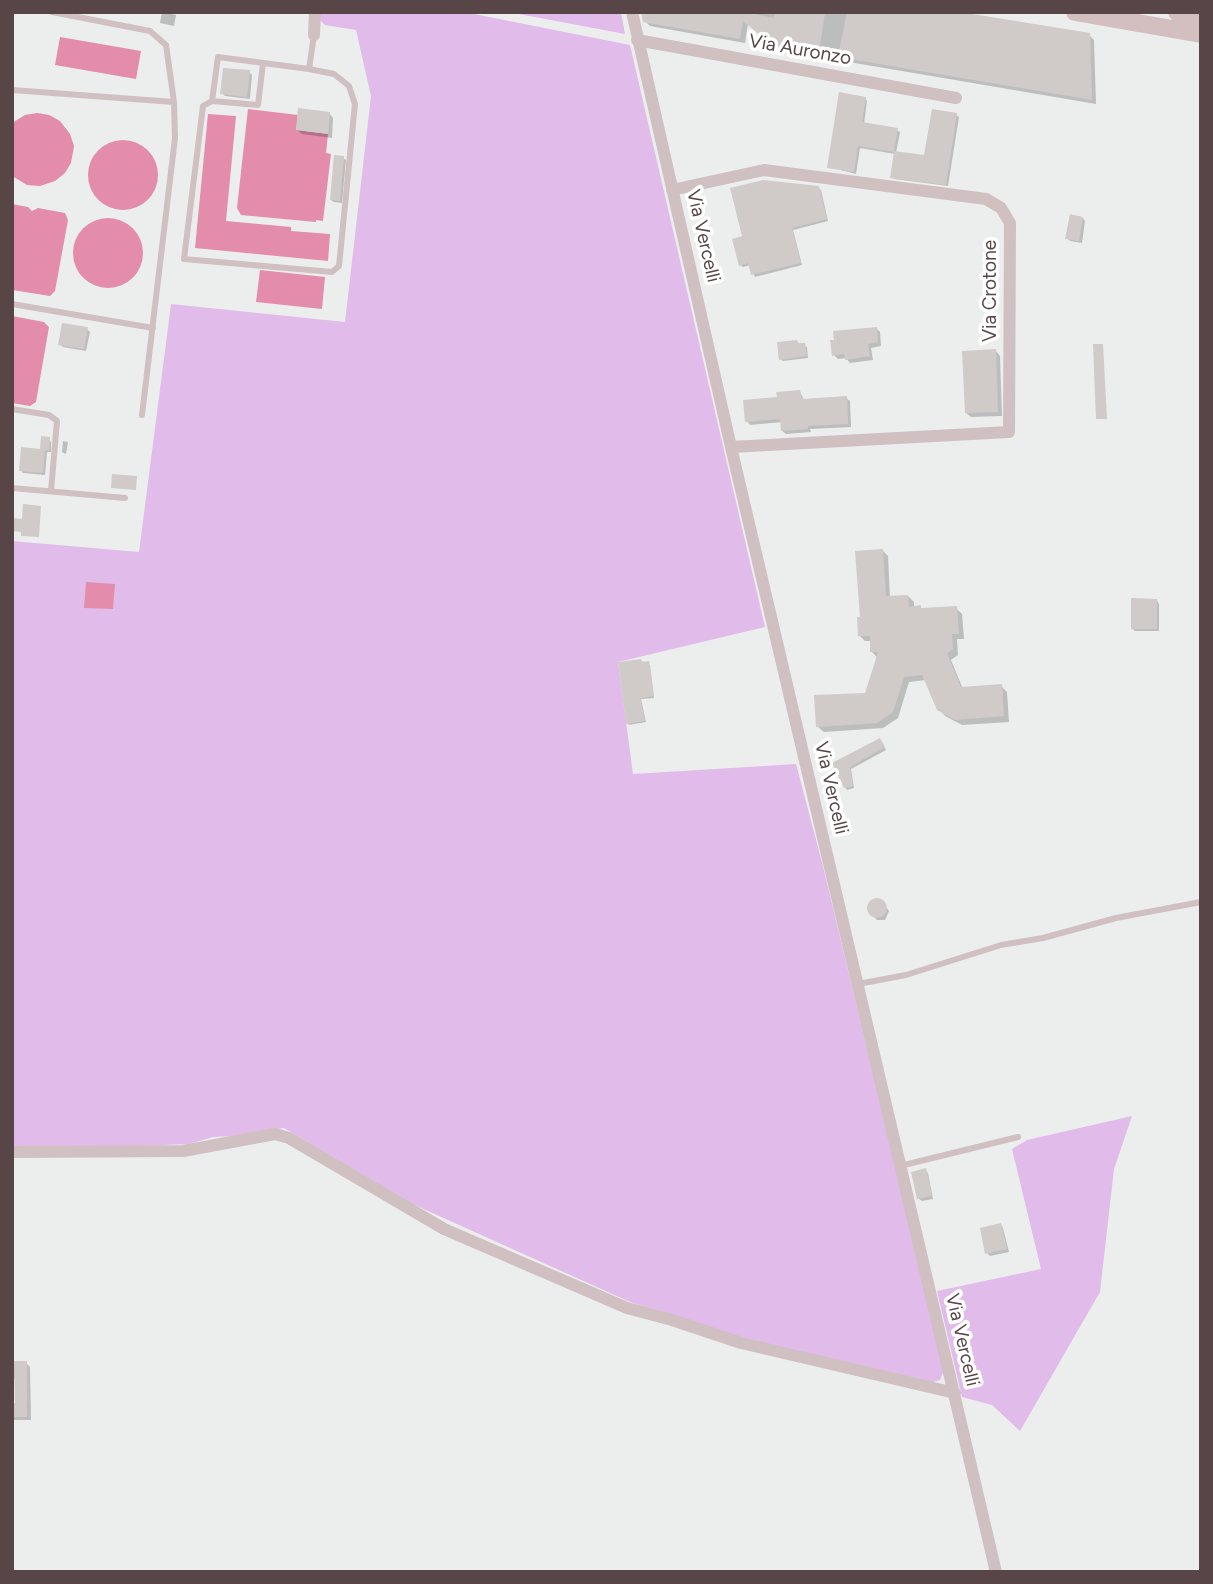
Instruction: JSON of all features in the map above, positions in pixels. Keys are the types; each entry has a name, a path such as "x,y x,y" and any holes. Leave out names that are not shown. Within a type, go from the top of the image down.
{"main road":[{"path":"1075,12 1201,34"},
{"path":"1177,12 1201,16"}],"street":[{"path":"314,34 315,12"},
{"name":"Via Vercelli","path":"632,12 731,446 996,1572"},
{"name":"Via Auronzo","path":"637,40 956,98"},
{"name":"Via Crotone","path":"673,190 764,170 986,199 1001,208 1010,223 1010,432 731,446"},
{"path":"12,1152 183,1151 275,1135 289,1138 444,1229 626,1308 741,1343 955,1393"}],"lane":[{"path":"52,12 150,30 166,45 174,102 175,138 142,415"},
{"path":"309,69 314,34"},
{"path":"212,101 218,57 309,69 334,74 349,86 355,104 339,266 332,272 184,259 203,106 212,101 258,105 263,63"},
{"path":"12,90 174,102"},
{"path":"12,304 153,328"},
{"path":"12,409 48,415 57,421 51,491"},
{"path":"12,488 125,498"},
{"path":"858,984 954,962 1001,945 1043,938 1116,918 1201,902"},
{"path":"900,1166 1017,1136"}],"shaded area":[{"path":"319,12 464,12 630,45 765,627 618,662 633,774 796,764 944,1370 940,1380 930,1383 743,1339 630,1302 408,1202 284,1128 213,1137 189,1144 81,1148 12,1147 12,541 139,552 171,304 345,322 371,96 356,30 325,25 318,18"},
{"path":"508,12 621,12 625,34"},
{"path":"60,37 141,51 136,79 55,65"},
{"path":"248,109 298,115 296,130 328,134 326,153 331,154 323,221 241,215 237,208"},
{"path":"37,113 60,121 70,134 74,146 71,163 65,173 55,181 40,186 27,185 12,176 12,123 25,115"},
{"path":"208,114 236,116 226,221 291,227 291,231 330,234 328,261 195,248"},
{"path":"123,140 148,150 158,175 148,200 123,210 98,200 88,175 98,150"},
{"path":"12,204 28,207 32,211 38,208 65,213 68,220 55,291 50,296 12,290"},
{"path":"108,218 133,228 143,253 133,278 108,288 83,278 73,253 83,228"},
{"path":"260,270 325,277 322,309 256,302"},
{"path":"12,316 44,322 49,327 36,402 30,406 12,403"},
{"path":"86,582 115,584 113,609 84,608"},
{"path":"1132,1116 1114,1169 1100,1292 1020,1431 992,1405 962,1397 937,1291 1041,1269 1012,1149 1027,1140"}],"building":[{"path":"641,12 745,12 774,18 775,12 825,12 819,53 768,42 743,21 740,39 643,22"},
{"path":"847,12 960,12 1090,33 1092,100 838,57"},
{"path":"223,68 250,70 247,97 220,94"},
{"path":"839,92 866,97 862,122 898,128 894,151 924,155 932,109 957,113 946,185 890,178 894,152 858,146 854,172 827,168"},
{"path":"298,108 330,112 328,134 296,130"},
{"path":"334,155 344,156 340,201 330,200"},
{"path":"763,180 819,186 827,219 792,228 801,263 751,275 748,263 739,266 732,239 742,236 730,188"},
{"path":"1070,214 1083,217 1079,241 1065,239"},
{"path":"62,323 88,327 84,349 58,345"},
{"path":"877,327 878,342 868,344 870,356 845,360 844,354 832,356 830,340 834,340 833,331"},
{"path":"797,340 798,343 805,343 807,356 779,360 777,342"},
{"path":"1093,344 1103,344 1107,419 1096,419"},
{"path":"996,349 998,412 965,413 962,351"},
{"path":"800,390 802,399 847,396 848,424 808,426 808,429 781,431 780,419 745,422 743,400 777,397 776,392"},
{"path":"41,436 50,437 49,451 45,450 43,473 19,471 21,447 40,449"},
{"path":"112,474 137,476 136,490 111,488"},
{"path":"23,504 41,506 39,537 21,536 21,532 12,531 12,518 22,519"},
{"path":"883,549 886,596 908,595 909,607 957,606 959,634 952,634 953,649 947,654 961,687 1002,684 1004,716 955,720 937,710 922,675 904,677 893,712 877,723 816,727 814,695 865,693 878,652 870,652 870,636 858,636 857,617 860,617 855,551"},
{"path":"1131,598 1157,599 1157,629 1131,629"},
{"path":"641,659 642,662 649,661 654,696 640,698 645,721 626,724 618,662"},
{"path":"880,738 885,747 850,767 853,786 844,788 832,763"},
{"path":"877,898 884,901 887,908 884,915 877,918 870,915 867,908 870,901"},
{"path":"926,1168 932,1196 917,1199 911,1172"},
{"path":"1001,1223 1007,1249 985,1254 980,1228"},
{"path":"14,1361 27,1361 27,1417 12,1417 12,1403 15,1403"}]}
